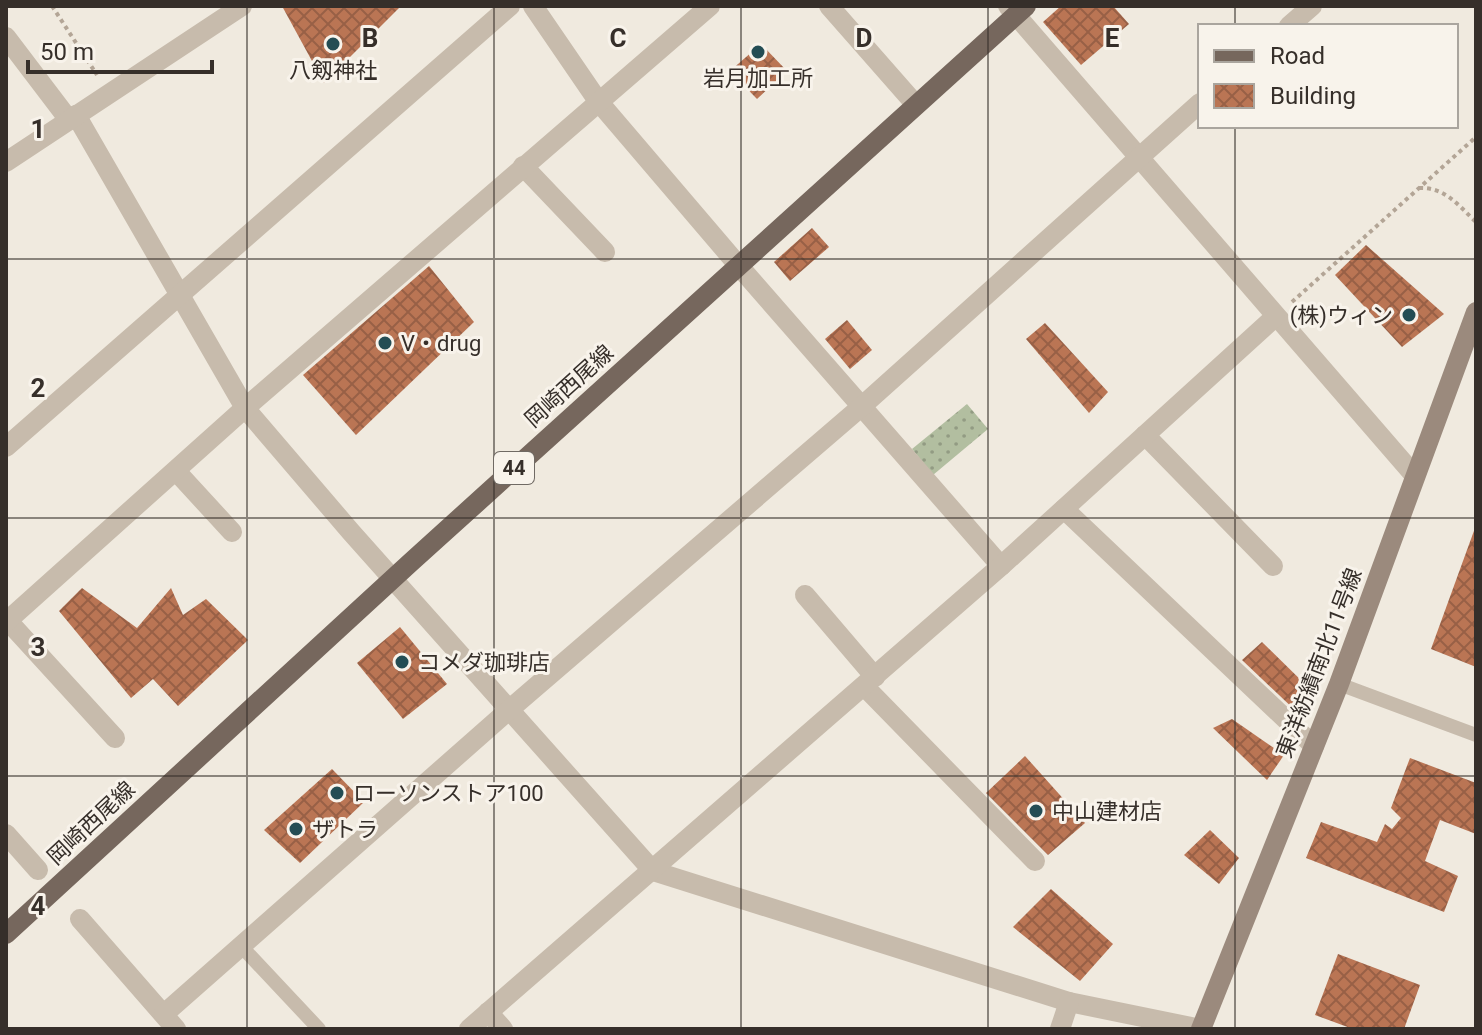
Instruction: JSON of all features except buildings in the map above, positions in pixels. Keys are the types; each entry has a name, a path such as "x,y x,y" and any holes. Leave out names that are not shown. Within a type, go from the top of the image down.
{"main road":[{"name":"岡崎西尾線","path":"6,934 916,105 1017,9"}],"street":[{"path":"6,162 242,6"},
{"path":"6,447 510,6"},
{"path":"533,6 598,101 1001,566"},
{"path":"829,6 916,105"},
{"path":"1291,24 1312,6"},
{"path":"115,738 7,621 245,408 707,7"},
{"path":"1017,9 1275,317 1415,476"},
{"path":"6,37 73,118 245,408 653,871 1069,1002 1201,1029"},
{"path":"80,919 170,1022 241,946 861,407 1198,105"},
{"path":"523,166 605,252"},
{"name":"東洋紡績南北11号線","path":"1201,1029 1339,684 1476,312"},
{"path":"469,1029 1001,566 1275,317"},
{"path":"1145,435 1273,566"},
{"path":"176,471 232,532"},
{"path":"1064,509 1314,746"},
{"path":"805,595 869,682 1035,861"},
{"path":"6,834 38,870"},
{"path":"1060,1029 1069,1002"},
{"path":"488,1012 503,1029"}],"lane":[{"path":"1339,684 1476,735"},
{"path":"241,946 319,1029"}],"path":[{"path":"54,7 109,93"},
{"path":"1275,317 1476,137"},
{"path":"1419,188 1433,188 1444,194 1476,222"}],"green space":[{"path":"967,404 988,429 933,475 912,449"}],"place":[{"name":"八剱神社","path":"333,44"},
{"name":"岩月加工所","path":"758,52"},
{"name":"(株)ウィン","path":"1409,315"},
{"name":"V・drug","path":"385,343"},
{"name":"コメダ珈琲店","path":"402,662"},
{"name":"ローソンストア100","path":"337,793"},
{"name":"中山建材店","path":"1036,811"},
{"name":"ザトラ","path":"296,829"}]}
